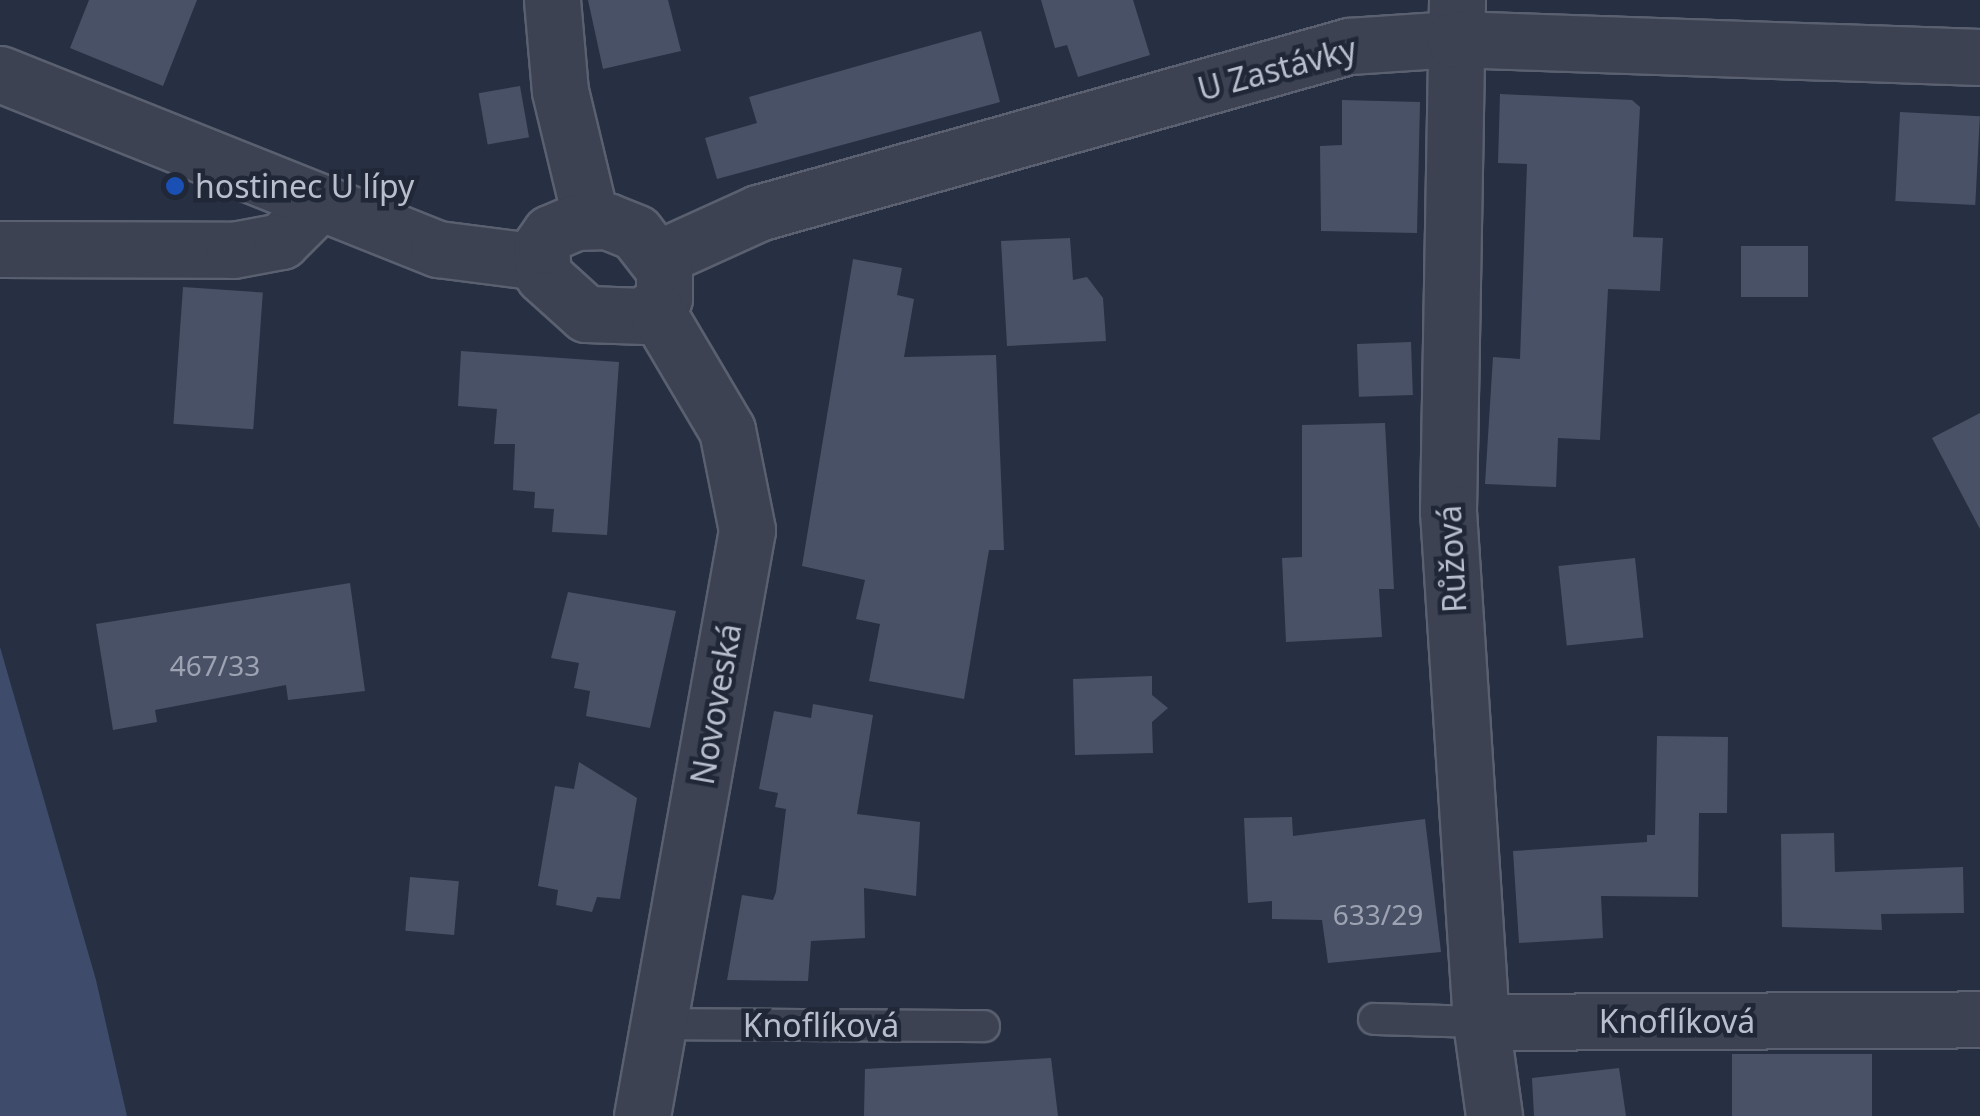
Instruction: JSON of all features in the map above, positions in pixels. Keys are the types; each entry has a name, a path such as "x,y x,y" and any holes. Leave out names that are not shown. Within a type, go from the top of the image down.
{"street":[{"path":"552,0 560,92 591,220"},
{"name":"U Zastávky","path":"657,284 758,213 1455,19 1980,57"},
{"name":"Růžová","path":"1455,19 1448,511 1481,1022 1494,1116"},
{"path":"0,74 438,250 539,262"},
{"path":"0,248 233,250 282,241 320,202"},
{"path":"591,220 636,233 657,284 620,320 586,314 558,294 539,262 550,233 591,220"},
{"name":"Novoveská","path":"642,1116 747,530 727,430 657,284"},
{"name":"Knoflíková","path":"1481,1022 1980,1020"}],"lane":[{"name":"Knoflíková","path":"1374,1020 1481,1022"},
{"name":"Knoflíková","path":"658,1024 984,1026"}],"water":[{"path":"0,647 96,980 127,1116 0,1116"}],"building":[{"path":"89,0 197,0 163,86 70,48"},
{"path":"588,0 668,0 681,51 603,69"},
{"path":"1041,0 1133,0 1150,55 1078,77 1067,45 1055,48"},
{"path":"981,31 1000,102 717,179 705,138 757,123 749,97"},
{"path":"520,86 529,137 488,145 479,93"},
{"path":"1500,94 1632,100 1640,107 1633,237 1663,238 1660,291 1608,289 1600,440 1558,438 1556,487 1485,484 1493,357 1520,359 1527,164 1498,163"},
{"path":"1342,100 1420,102 1417,233 1321,231 1320,146 1342,145"},
{"path":"1900,112 1980,116 1975,205 1895,201"},
{"path":"1070,238 1073,280 1087,277 1103,298 1106,341 1007,346 1001,241"},
{"path":"1741,246 1808,246 1808,297 1741,297"},
{"path":"853,259 902,268 897,295 914,299 904,357 996,355 1004,550 989,550 964,699 869,681 880,624 856,619 865,580 802,566"},
{"path":"183,287 263,293 253,429 173,424"},
{"path":"1411,342 1413,395 1359,397 1357,344"},
{"path":"461,351 619,362 607,535 552,532 554,509 534,508 535,492 513,490 515,444 494,444 497,409 458,406"},
{"path":"1980,413 1980,529 1932,438"},
{"path":"1385,423 1394,589 1379,589 1382,637 1286,642 1282,558 1302,557 1302,425"},
{"path":"1635,558 1643,638 1567,646 1558,566"},
{"path":"350,583 365,691 288,700 286,685 155,710 157,722 113,730 96,624"},
{"path":"568,592 676,611 650,728 586,716 590,691 574,688 579,663 551,658"},
{"path":"1152,676 1152,695 1168,708 1152,722 1153,753 1075,755 1073,679"},
{"path":"813,704 873,715 857,814 920,822 916,896 864,888 865,938 811,941 808,981 727,980 742,895 773,900 776,892 786,809 775,807 778,793 759,789 774,711 811,718"},
{"path":"1657,736 1728,737 1727,813 1699,813 1698,897 1601,896 1603,938 1519,943 1513,851 1647,842 1647,835 1655,835"},
{"path":"579,762 637,798 620,899 597,897 592,912 556,905 558,890 538,886 555,786 574,789"},
{"path":"1292,817 1293,836 1425,819 1441,952 1328,963 1322,920 1272,919 1272,901 1248,903 1244,818"},
{"path":"1834,833 1835,872 1963,867 1964,913 1881,914 1882,930 1782,927 1781,834"},
{"path":"410,877 459,881 454,935 405,931"},
{"path":"1732,1054 1872,1054 1872,1116 1732,1116"},
{"path":"1051,1058 1058,1116 864,1116 865,1069"},
{"path":"1619,1068 1626,1116 1534,1116 1532,1078"}],"place":[{"name":"hostinec U lípy","path":"175,186"}]}
